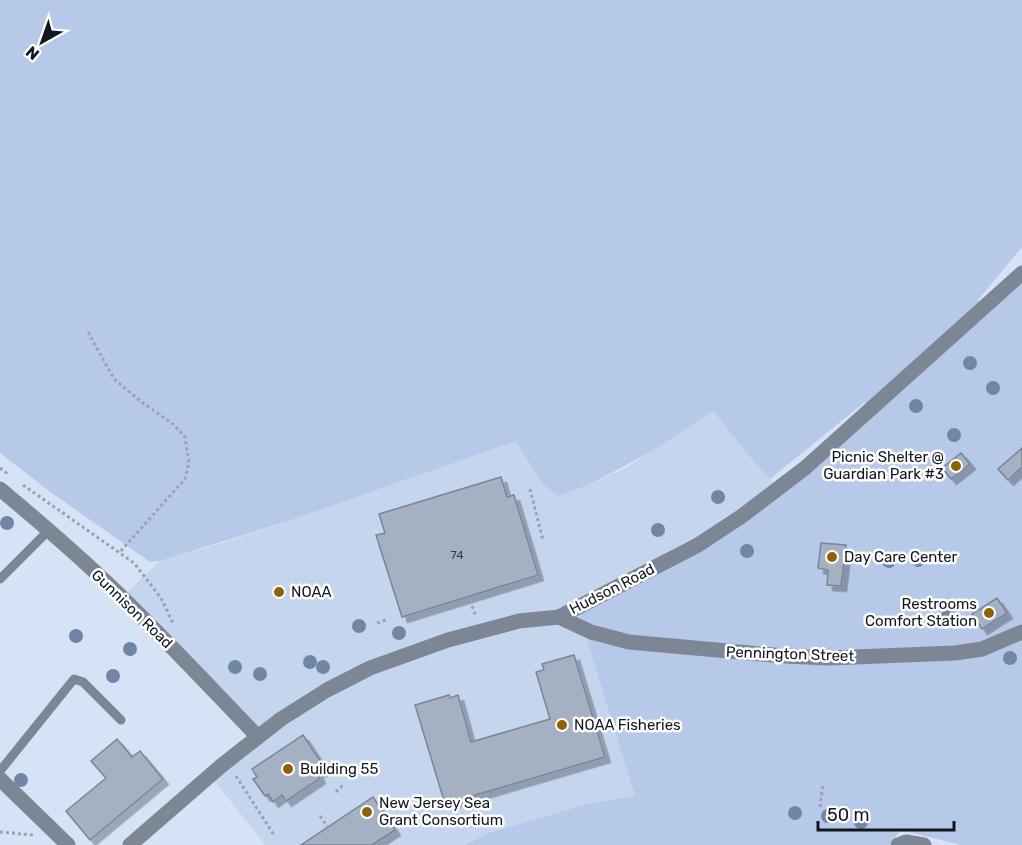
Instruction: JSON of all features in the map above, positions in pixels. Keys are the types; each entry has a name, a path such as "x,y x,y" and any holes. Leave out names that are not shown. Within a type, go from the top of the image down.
{"street":[{"name":"Hudson Road","path":"130,845 258,736 327,690 370,668 448,640 519,621 559,616 698,545 742,516 805,468 1022,273"},
{"name":"Gunnison Road","path":"0,489 105,581 161,635 258,736"},
{"name":"Pennington Street","path":"559,616 591,632 629,642 742,653 829,658 955,653 982,649 1022,632"},
{"path":"0,779 68,845"},
{"path":"898,845 906,842 924,845"}],"lane":[{"path":"0,579 49,530"},
{"path":"0,771 74,679 83,682 121,720"}],"path":[{"path":"88,332 114,379 173,424 185,437 189,462 185,480 119,553"},
{"path":"0,468 14,478"},
{"path":"24,485 134,563 161,598 179,630"},
{"path":"530,489 543,540"},
{"path":"472,606 476,619"},
{"path":"377,623 386,620"},
{"path":"235,775 274,835"},
{"path":"820,807 823,783"},
{"path":"336,792 344,784"},
{"path":"320,816 328,827"},
{"path":"0,832 40,836"}],"shaded area":[{"path":"0,0 1022,0 1022,247 978,300 985,309 1022,276 1022,845 961,845 901,830 889,845 464,845 486,834 587,804 635,796 577,607 698,545 871,409 865,402 770,479 713,411 652,451 587,486 558,496 542,483 516,441 294,519 160,561 150,562 49,491 0,453"},
{"path":"713,411 778,488 639,797 587,804 486,834 463,845 265,845 210,775 257,737 122,597 160,561 300,517 516,440 542,483 558,496 587,486 628,467"}],"building":[{"path":"1022,448 1022,467 1008,480 998,469"},
{"name":"Picnic Shelter @ Guardian Park #3","path":"961,453 970,464 951,479 942,468"},
{"path":"501,477 507,497 514,495 538,575 402,617 376,535 385,533 379,514"},
{"name":"Day Care Center","path":"821,543 846,545 841,586 827,585 828,570 818,568"},
{"name":"Restrooms Comfort Station","path":"997,598 1007,613 982,629 972,614"},
{"name":"NOAA Fisheries","path":"574,655 605,757 445,804 415,705 449,695 450,698 458,695 471,742 550,719 536,672 544,670 542,664"},
{"name":"Building 55","path":"303,735 325,768 317,773 320,778 286,801 282,795 273,802 268,794 265,796 253,779 257,777 252,769"},
{"path":"117,739 132,757 140,751 163,779 90,840 66,811 106,778 91,761"},
{"name":"New Jersey Sea Grant Consortium","path":"373,797 395,830 372,845 301,845"}],"place":[{"name":"Picnic Shelter @ Guardian Park #3","path":"956,466"},
{"name":"Day Care Center","path":"832,557"},
{"name":"NOAA","path":"279,592"},
{"name":"Restrooms Comfort Station","path":"989,613"},
{"name":"NOAA Fisheries","path":"562,725"},
{"name":"Building 55","path":"288,769"},
{"name":"New Jersey Sea Grant Consortium","path":"367,812"}]}
